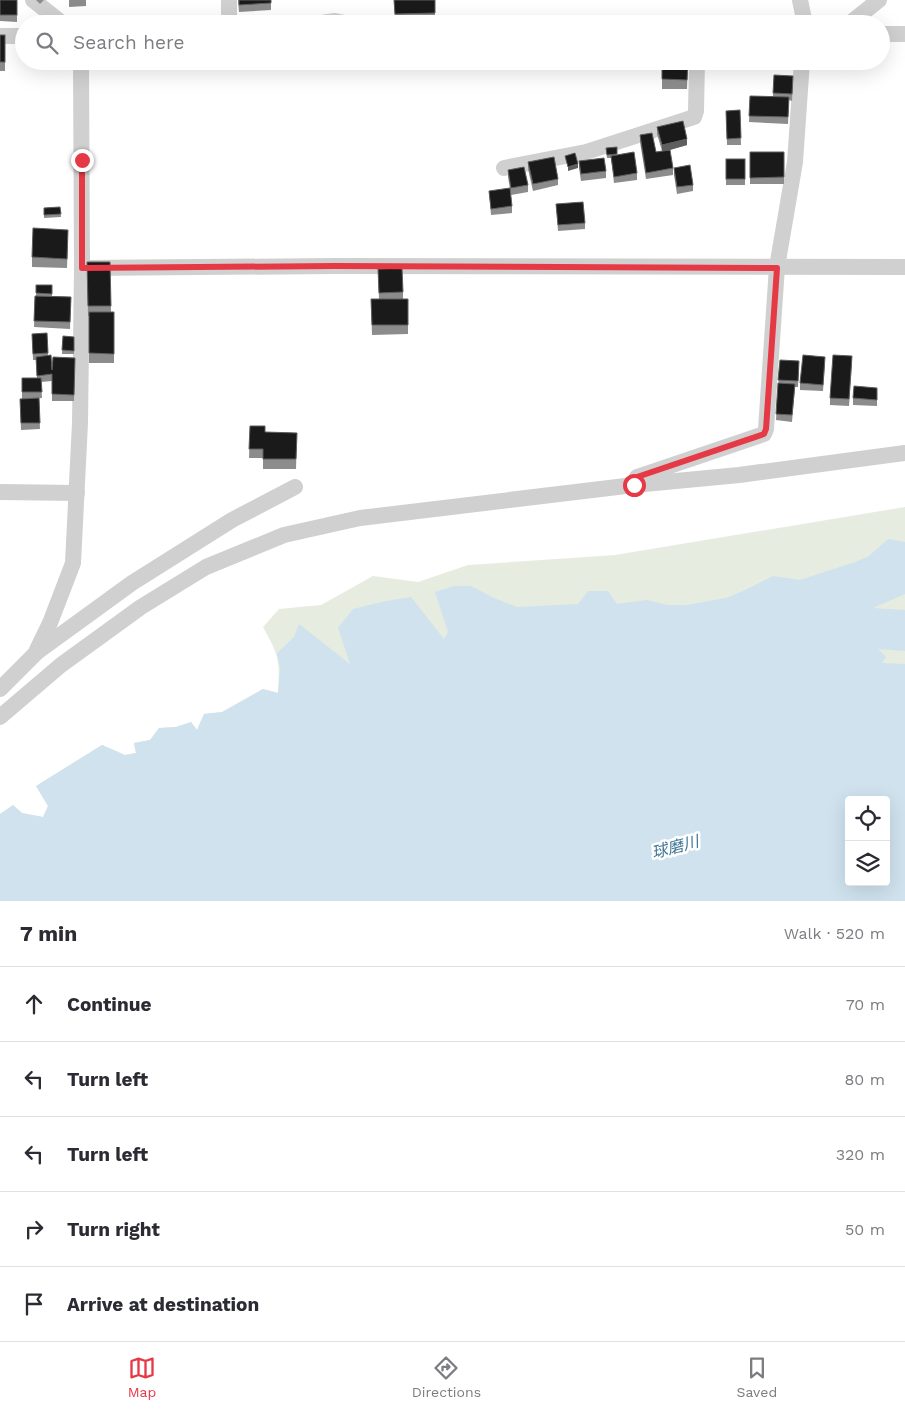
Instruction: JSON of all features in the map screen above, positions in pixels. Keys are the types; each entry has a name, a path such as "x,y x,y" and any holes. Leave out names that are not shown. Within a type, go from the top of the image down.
{"street":[{"path":"33,0 51,15"},
{"path":"229,0 229,15"},
{"path":"800,0 803,15"},
{"path":"861,15 880,0"},
{"path":"890,34 905,34"},
{"path":"0,36 15,36"},
{"path":"35,654 50,623 73,563 80,423 82,268 81,70"},
{"path":"504,168 586,152 694,116 696,111 697,70"},
{"path":"634,485 637,477 764,434 766,429 777,268 795,162 801,70"},
{"path":"82,268 335,266 905,267"},
{"path":"0,717 61,665 141,607 206,567 284,535 360,518 634,485 739,475 905,453"},
{"path":"0,689 35,654 132,583 232,520 295,487"},
{"path":"0,492 77,493"}],"shaded area":[{"path":"905,507 905,742 0,901 0,814 13,805 22,813 43,817 48,806 36,786 102,745 125,755 136,753 134,743 150,740 159,728 176,727 191,722 197,730 204,714 222,712 263,689 278,693 279,673 277,659 263,627 279,609 321,605 373,576 418,582 468,565 615,555"}],"water":[{"name":"球磨川","path":"888,539 905,542 905,594 873,608 905,610 905,651 878,649 886,657 882,663 905,664 905,901 0,901 0,814 13,805 22,813 43,817 48,806 36,786 102,745 125,755 136,753 134,743 150,740 159,728 176,727 191,722 197,730 204,714 222,712 263,689 278,693 280,668 277,653 294,637 299,624 350,664 338,628 353,609 411,597 444,639 448,632 435,592 454,586 471,586 517,607 578,604 588,591 608,591 617,604 647,600 667,605 686,605 726,598 773,576 800,580 869,556"}],"building":[{"path":"0,0 17,0 17,15 0,15"},
{"path":"239,0 271,0 271,3 239,5"},
{"path":"394,0 435,0 435,13 395,14"},
{"path":"0,35 5,35 5,62 0,62"},
{"path":"662,70 688,70 687,80 662,79"},
{"path":"774,75 793,76 792,94 773,93"},
{"path":"750,96 789,97 788,117 749,116"},
{"path":"740,110 741,138 727,139 726,111"},
{"path":"683,121 687,139 662,145 657,127"},
{"path":"652,133 656,152 670,150 673,168 646,173 640,135"},
{"path":"617,147 617,154 607,155 606,148"},
{"path":"634,152 637,173 614,177 611,156"},
{"path":"750,152 784,152 784,177 750,178"},
{"path":"575,153 578,164 568,167 565,156"},
{"path":"554,157 558,179 533,184 528,162"},
{"path":"604,158 606,171 581,174 579,161"},
{"path":"726,159 745,159 745,179 726,179"},
{"path":"690,165 693,185 677,187 674,168"},
{"path":"524,167 528,185 511,188 508,170"},
{"path":"510,188 512,206 491,209 489,191"},
{"path":"583,202 585,223 558,225 556,204"},
{"path":"60,207 61,214 44,215 44,208"},
{"path":"33,228 68,230 67,259 32,257"},
{"path":"87,262 110,262 111,306 88,306"},
{"path":"402,268 403,292 379,293 378,269"},
{"path":"36,285 52,285 52,294 36,293"},
{"path":"35,296 71,297 70,322 34,321"},
{"path":"371,299 408,299 408,325 372,325"},
{"path":"89,312 114,312 114,354 89,353"},
{"path":"47,333 48,353 33,354 32,334"},
{"path":"63,336 74,337 74,351 62,350"},
{"path":"51,355 52,370 53,357 75,358 74,395 52,394 52,374 37,376 36,357"},
{"path":"803,355 825,357 823,385 800,383"},
{"path":"833,355 852,356 849,399 830,398"},
{"path":"780,360 799,361 798,381 778,380"},
{"path":"22,378 41,378 42,392 22,392"},
{"path":"778,383 795,384 792,415 776,414"},
{"path":"854,386 877,388 877,400 853,398"},
{"path":"39,398 40,423 21,423 20,399"},
{"path":"250,426 265,426 265,432 297,433 296,459 263,459 263,449 249,449"}],"route":[{"path":"82,160 82,268 335,266 777,268 766,429 764,434 637,477 634,485"}]}
